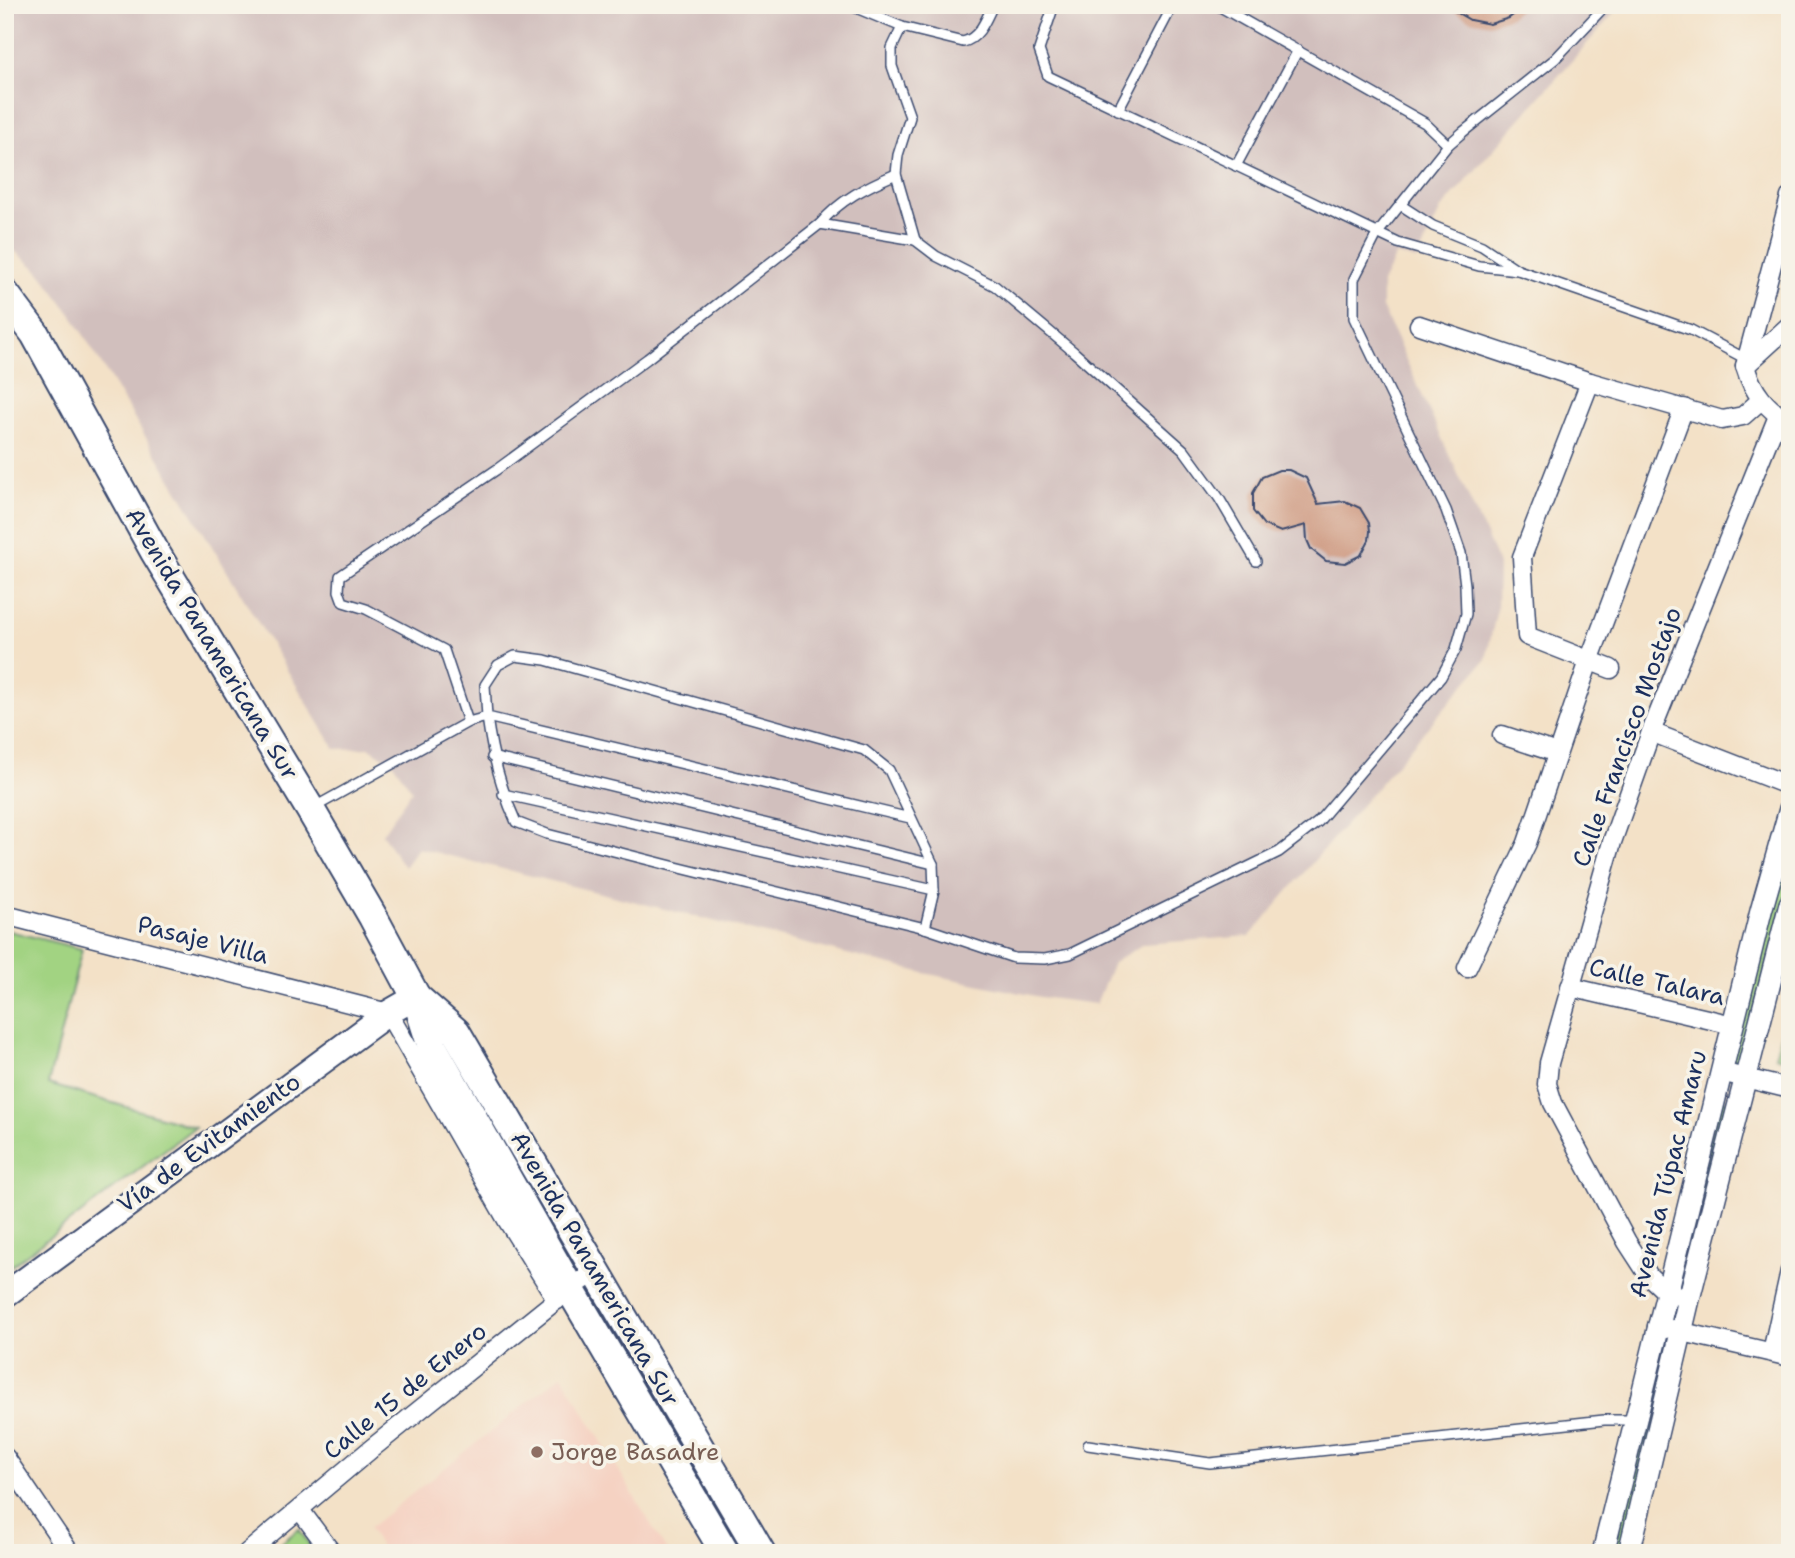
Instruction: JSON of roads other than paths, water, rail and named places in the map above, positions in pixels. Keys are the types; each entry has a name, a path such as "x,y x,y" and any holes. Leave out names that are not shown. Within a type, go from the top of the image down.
{"main road":[{"name":"Avenida Panamericana Sur","path":"5,294 34,334 155,552 310,809 416,996 430,1044 563,1294 724,1553"},
{"name":"Avenida Panamericana Sur","path":"416,996 456,1032 761,1553"},
{"name":"Vía de Evitamiento","path":"5,1295 388,1013 416,996"}],"street":[{"path":"1784,419 1761,400 1751,385 1746,363 1790,197"},
{"path":"1419,325 1590,382 1722,420 1743,416 1761,400"},
{"path":"1746,363 1790,325"},
{"path":"1590,382 1522,557 1527,636 1611,669"},
{"path":"1467,968 1527,844 1589,660 1684,408"},
{"name":"Calle Francisco Mostajo","path":"1666,1292 1649,1276 1627,1242 1553,1103 1547,1084 1553,1041 1612,842 1651,732 1784,419"},
{"path":"1651,732 1790,786"},
{"path":"1502,735 1557,753"},
{"name":"Avenida Túpac Amaru","path":"1603,1553 1732,1025 1788,820"},
{"name":"Avenida Túpac Amaru","path":"1629,1553 1689,1299 1788,914"},
{"name":"Pasaje Villa","path":"5,915 388,1013"},
{"name":"Calle Talara","path":"1570,987 1732,1025"},
{"name":"Avenida Panamericana Sur","path":"388,1013 507,1220 563,1294"},
{"path":"1721,1072 1790,1089"},
{"name":"Calle 15 de Enero","path":"247,1553 371,1449 563,1294 596,1271"},
{"path":"1772,1352 1790,1271"},
{"path":"1666,1292 1689,1299"},
{"path":"1657,1326 1790,1357"},
{"path":"5,1457 71,1553"},
{"path":"300,1510 332,1553"}],"lane":[{"path":"849,5 902,27 963,42 977,36 993,5"},
{"path":"1054,5 1039,50 1048,76 1398,243 1479,267 1518,270"},
{"path":"1118,110 1173,5"},
{"path":"1217,5 1425,123 1448,145"},
{"path":"925,928 934,890 933,864 889,770 864,750 545,660 515,656 498,665 485,685 492,757 503,794 516,822 547,834 925,928 1014,958 1045,959 1070,954 1279,852 1318,822 1441,677 1456,649 1466,614 1461,553 1446,510 1354,318 1354,279 1377,234 1448,145 1555,59 1606,5"},
{"path":"902,27 892,48 892,65 910,117 898,155 896,174 915,240"},
{"path":"1236,166 1298,50"},
{"path":"468,722 444,650 366,609 344,602 340,591 340,576 507,462 647,359 861,190 896,174"},
{"path":"1402,206 1433,226 1482,246 1518,270 1691,330 1746,363"},
{"path":"820,224 915,240 936,256 995,286 1184,450 1219,498 1256,561"},
{"path":"310,809 468,722 487,717 910,818"},
{"path":"492,757 933,864"},
{"path":"503,794 934,890"},
{"path":"1088,1445 1210,1463 1604,1420 1635,1420"}],"place":[{"name":"Jorge Basadre","path":"537,1452"}]}
